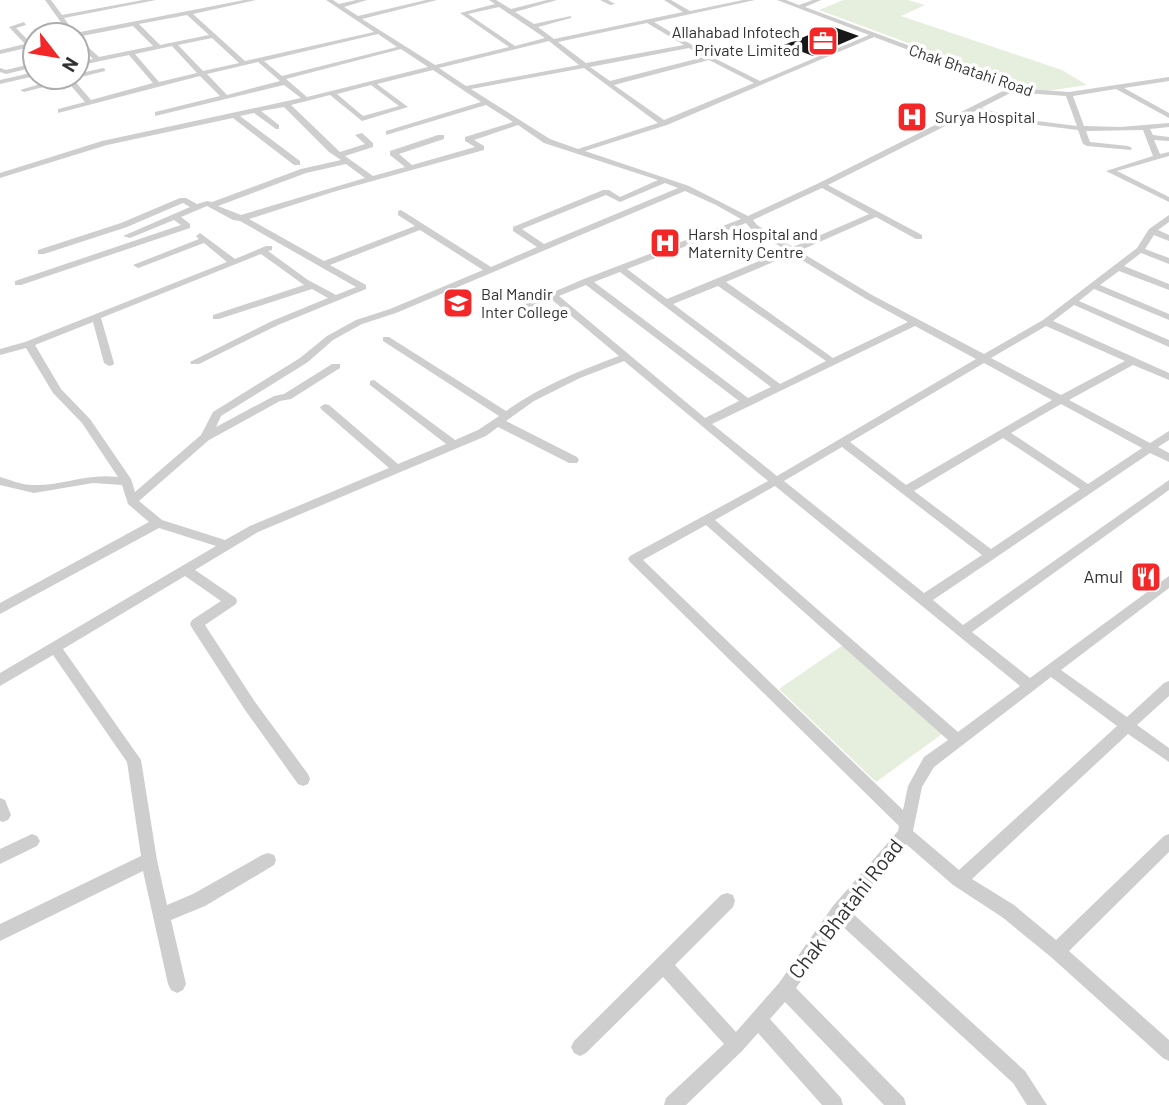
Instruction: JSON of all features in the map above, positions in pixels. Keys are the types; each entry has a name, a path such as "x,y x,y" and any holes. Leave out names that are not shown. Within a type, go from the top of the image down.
{"street":[{"path":"48,0 63,21"},
{"path":"60,17 153,0"},
{"path":"91,33 253,0"},
{"path":"330,0 547,141 686,188 748,219 754,227 915,322 1169,458"},
{"path":"339,6 364,0"},
{"path":"357,18 434,0"},
{"path":"492,0 533,26 651,116 664,122"},
{"path":"511,11 554,0"},
{"path":"603,0 612,5"},
{"path":"667,0 689,13"},
{"path":"0,176 105,144 286,104 513,47 752,0"},
{"name":"Chak Bhatahi Road","path":"780,0 1014,88 1041,94 1069,94 1169,79"},
{"path":"800,7 818,0"},
{"path":"501,5 463,13 513,47"},
{"path":"189,13 243,64"},
{"path":"533,26 569,17"},
{"path":"648,20 710,58 761,84"},
{"path":"135,24 158,47"},
{"path":"21,25 12,27 21,35"},
{"path":"61,111 157,84 380,32"},
{"path":"91,61 214,36"},
{"path":"578,151 664,122 872,36"},
{"path":"173,44 224,96"},
{"path":"465,88 689,46"},
{"path":"0,52 21,47"},
{"path":"158,114 403,47"},
{"path":"91,53 97,60"},
{"path":"131,53 157,84"},
{"path":"608,84 710,58"},
{"path":"259,60 306,99"},
{"path":"3,71 21,68"},
{"path":"91,73 103,70"},
{"path":"3,71 12,80"},
{"path":"0,82 21,78"},
{"path":"332,93 362,119 404,107 371,82"},
{"path":"1117,87 1169,116"},
{"path":"511,312 748,219 1014,88"},
{"path":"81,91 89,103"},
{"path":"1069,94 1087,144 1128,148"},
{"path":"389,133 488,102"},
{"path":"286,104 339,155 372,179"},
{"path":"974,108 1004,118 1083,127 1129,130 1169,125"},
{"path":"255,110 276,127"},
{"path":"234,115 297,163"},
{"path":"242,218 481,148 468,139 517,123"},
{"path":"1146,128 1157,156"},
{"path":"339,155 370,145 359,135"},
{"path":"411,168 393,153 441,137"},
{"path":"1150,137 1169,139"},
{"path":"1169,155 1157,156 1110,171 1169,200"},
{"path":"212,205 304,171 348,161"},
{"path":"620,200 665,180"},
{"path":"822,184 919,237"},
{"path":"205,437 217,414 304,360 330,338 359,321 393,311 686,188"},
{"path":"544,248 516,229 606,192 636,209"},
{"path":"41,252 147,216 183,200 195,207"},
{"path":"127,236 208,202 242,218 363,287 275,323 195,362"},
{"path":"401,213 490,270"},
{"path":"666,303 876,214"},
{"path":"18,283 187,226 174,216"},
{"path":"1169,218 1152,231 1140,250 1046,322 776,481 634,559 959,880 1008,911 1057,951 1169,1052"},
{"path":"117,226 135,245"},
{"path":"324,264 421,227"},
{"path":"1152,231 1169,238"},
{"path":"138,265 202,237 233,262"},
{"path":"0,352 29,344 282,243"},
{"path":"1140,250 1169,261"},
{"path":"262,251 312,286 335,298"},
{"path":"1118,267 1169,287"},
{"path":"620,268 779,388"},
{"path":"587,281 747,402"},
{"path":"719,282 833,362"},
{"path":"216,317 312,286"},
{"path":"1094,286 1169,317"},
{"path":"552,295 704,423 1030,686"},
{"path":"1074,302 1169,344"},
{"path":"96,316 109,363"},
{"path":"704,423 915,322"},
{"path":"1046,322 1169,377"},
{"path":"386,339 502,419 573,460"},
{"path":"29,344 57,391 86,421 127,482 132,501 158,523 226,545"},
{"path":"0,680 254,529 482,433 530,399 576,376 626,357"},
{"path":"906,490 1132,361"},
{"path":"132,501 205,437 278,398 287,397 336,366"},
{"path":"374,383 454,445"},
{"path":"325,407 397,469"},
{"path":"1004,434 1089,490"},
{"path":"924,600 1169,435"},
{"path":"841,442 992,556"},
{"path":"0,481 19,490 59,487 91,480 127,482"},
{"path":"963,632 1169,484"},
{"path":"707,519 958,740"},
{"path":"0,609 158,523"},
{"path":"185,570 230,601 197,624 250,706 303,779"},
{"name":"Chak Bhatahi Road","path":"673,1105 736,1045 785,989 839,912 905,829 915,786 929,762 1169,581"},
{"path":"55,648 134,760 149,860 177,984"},
{"path":"1051,670 1169,757"},
{"path":"959,880 1169,687"},
{"path":"0,857 32,841"},
{"path":"1057,951 1169,841"},
{"path":"0,933 149,860"},
{"path":"162,916 199,900 268,860"},
{"path":"580,1047 727,901"},
{"path":"839,912 1019,1077 1038,1105"},
{"path":"663,964 736,1045"},
{"path":"785,989 897,1105"},
{"path":"758,1019 834,1105"}],"green space":[{"path":"843,0 908,0 925,5 901,16 1062,70 1087,85 1040,92 819,10"},
{"path":"843,645 942,734 876,782 779,689"}],"building":[{"name":"Allahabad Infotech Private Limited","path":"831,26 859,36 813,56 784,45"}],"place":[{"name":"Allahabad Infotech Private Limited","path":"823,41"},
{"name":"Surya Hospital","path":"912,117"},
{"name":"Harsh Hospital and Maternity Centre","path":"665,243"},
{"name":"Bal Mandir Inter College","path":"458,303"},
{"name":"Amul","path":"1146,577"}]}
